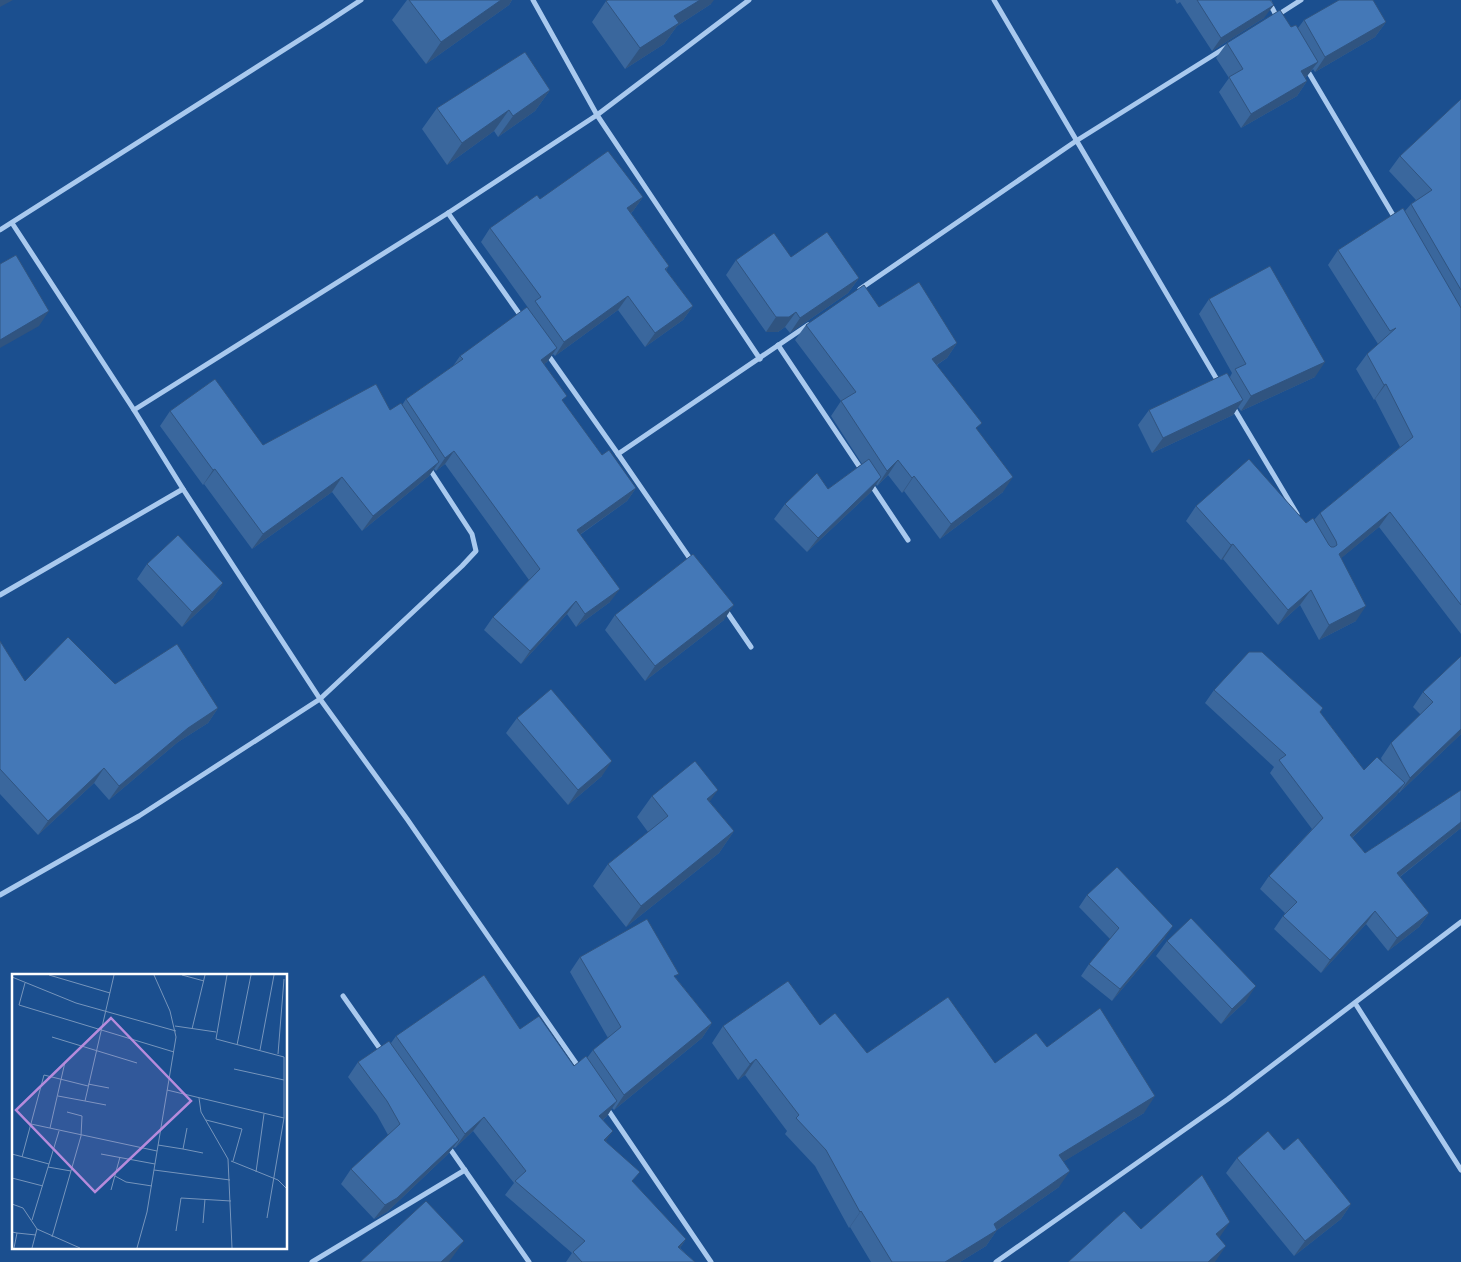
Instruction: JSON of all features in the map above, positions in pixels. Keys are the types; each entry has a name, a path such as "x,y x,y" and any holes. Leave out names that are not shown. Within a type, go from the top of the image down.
{"street":[{"path":"0,230 323,26 361,0"},
{"path":"532,0 597,115 760,359"},
{"path":"134,410 448,212 597,115 749,0"},
{"path":"994,0 1222,388"},
{"path":"1268,0 1281,24"},
{"path":"1268,21 1301,0"},
{"path":"859,290 1076,141 1234,42"},
{"path":"1301,58 1402,229"},
{"path":"448,212 527,325"},
{"path":"12,223 320,699 407,819 586,1078"},
{"path":"618,454 811,323"},
{"path":"778,345 908,540"},
{"path":"544,349 696,567"},
{"path":"1227,396 1302,524"},
{"path":"0,894 139,816 320,699 462,566 476,551 472,534 425,463"},
{"path":"0,595 183,489"},
{"path":"723,607 751,647"},
{"path":"996,1262 1228,1099 1461,922"},
{"path":"343,996 387,1059"},
{"path":"1355,1003 1461,1170"},
{"path":"603,1102 711,1262"},
{"path":"442,1139 529,1262"},
{"path":"312,1262 465,1170"}],"building":[{"path":"409,0 501,0 441,42"},
{"path":"700,0 674,16 679,23 640,48 606,1"},
{"path":"1197,0 1270,0 1274,5 1221,38"},
{"path":"1339,0 1373,0 1386,22 1325,57 1304,20"},
{"path":"1280,10 1291,27 1296,25 1318,62 1301,71 1307,81 1251,114 1229,77 1243,69 1227,43"},
{"path":"525,52 550,90 513,116 509,110 462,143 437,108"},
{"path":"1461,99 1461,290 1411,204 1432,190 1400,156"},
{"path":"608,151 643,197 627,208 669,266 665,269 693,306 655,333 628,296 564,342 535,301 541,297 490,228 537,195 540,199"},
{"path":"1403,208 1461,308 1461,605 1390,512 1339,554 1366,606 1329,625 1311,590 1288,610 1233,544 1231,545 1196,506 1249,459 1306,523 1313,518 1329,545 1334,547 1337,545 1336,541 1320,513 1413,437 1386,384 1384,385 1367,354 1396,328 1390,331 1338,250"},
{"path":"827,232 859,278 800,318 796,312 789,317 776,317 736,260 774,233 791,257"},
{"path":"16,255 49,311 0,340 0,264"},
{"path":"1270,266 1325,362 1251,396 1235,369 1246,364 1209,299"},
{"path":"919,282 957,343 932,359 982,423 976,428 1013,477 951,524 914,476 912,478 898,460 887,471 841,401 856,392 806,325 864,285 879,307"},
{"path":"527,307 557,348 541,360 567,396 562,400 602,455 609,450 636,488 577,530 620,589 585,614 576,601 530,651 493,617 540,569 454,451 445,458 406,399 463,359 460,356"},
{"path":"1227,373 1243,400 1163,438 1149,410"},
{"path":"215,379 263,445 376,384 390,410 401,403 439,462 373,516 342,477 263,534 170,411"},
{"path":"869,459 881,477 818,538 785,504 817,473 828,489"},
{"path":"178,535 223,583 192,612 147,564"},
{"path":"693,554 734,605 655,666 615,615"},
{"path":"68,637 115,684 177,644 218,708 188,728 119,786 104,768 48,821 0,769 0,641 25,681"},
{"path":"1249,652 1262,652 1323,708 1320,712 1364,770 1377,757 1405,783 1350,835 1365,853 1461,790 1461,822 1397,873 1429,913 1397,938 1375,911 1330,960 1283,916 1297,902 1269,876 1323,818 1279,760 1286,755 1214,690"},
{"path":"1461,656 1461,729 1410,778 1391,743 1433,702 1423,692"},
{"path":"551,689 612,761 578,790 517,718"},
{"path":"695,761 718,790 707,799 734,831 641,906 608,864 668,816 652,796"},
{"path":"1117,867 1173,926 1120,989 1089,964 1119,928 1087,895"},
{"path":"1191,918 1256,986 1232,1009 1167,941"},
{"path":"647,919 679,974 674,976 712,1023 624,1095 593,1050 621,1027 580,957"},
{"path":"484,975 520,1029 539,1016 574,1066 586,1056 617,1101 599,1116 613,1131 604,1140 640,1172 632,1181 686,1239 678,1247 695,1262 582,1262 573,1252 585,1241 515,1181 526,1171 484,1117 465,1134 396,1036"},
{"path":"788,981 820,1025 835,1013 867,1053 948,997 995,1063 1036,1033 1047,1047 1100,1008 1155,1096 1059,1155 1070,1171 994,1224 997,1230 945,1262 892,1262 860,1212 826,1150 796,1118 799,1115 756,1059 750,1064 723,1026"},
{"path":"389,1041 459,1140 397,1198 385,1205 351,1169 400,1124 387,1101 358,1062"},
{"path":"1268,1131 1284,1150 1298,1138 1351,1204 1305,1241 1237,1158"},
{"path":"1202,1175 1230,1222 1216,1234 1226,1246 1208,1262 1068,1262 1124,1211 1141,1229"},
{"path":"426,1201 464,1241 441,1262 360,1262"}]}
